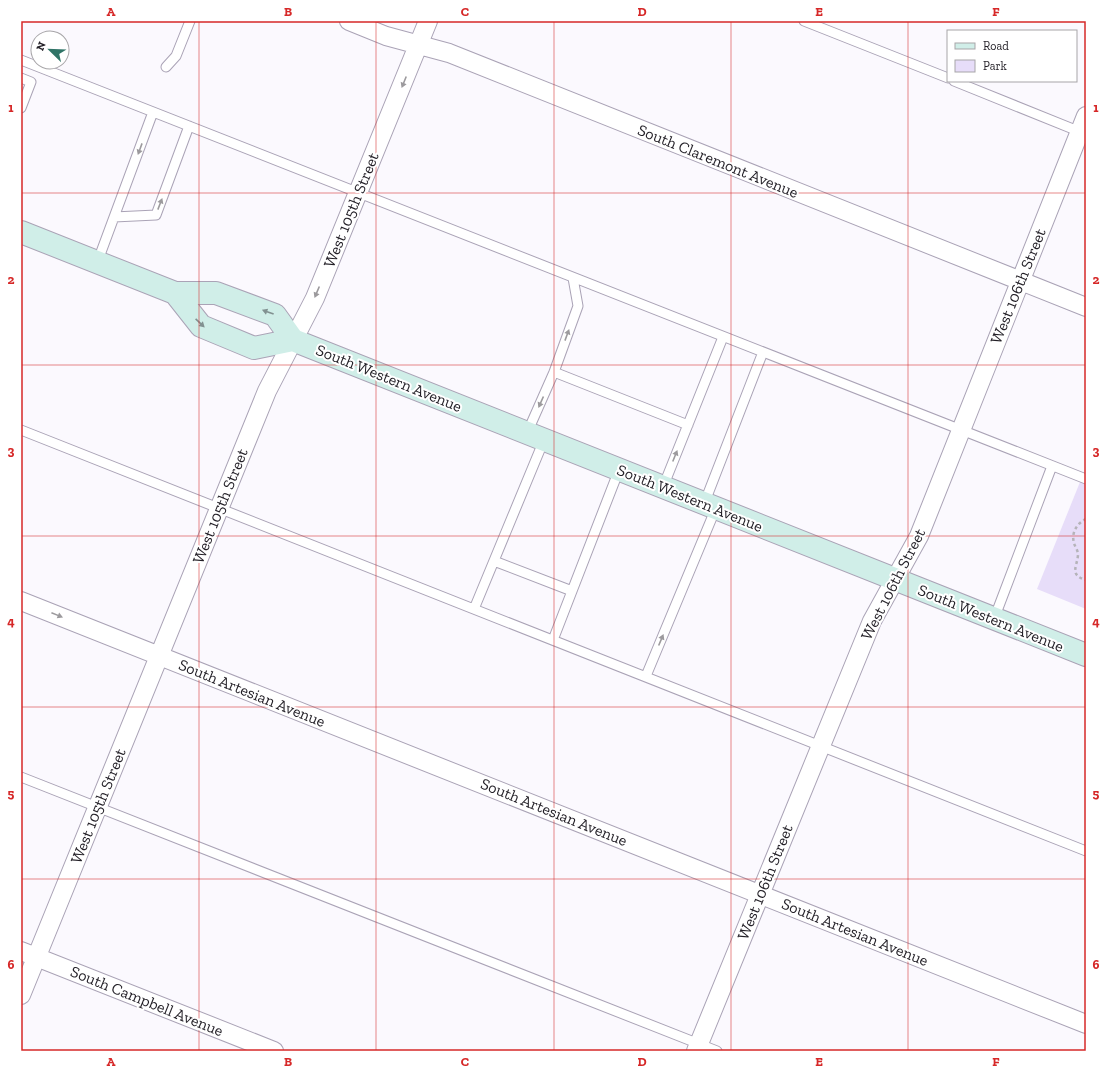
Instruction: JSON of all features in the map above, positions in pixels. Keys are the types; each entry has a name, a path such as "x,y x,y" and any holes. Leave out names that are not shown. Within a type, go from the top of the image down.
{"main road":[{"path":"21,232 175,294 216,293 275,315 293,340 254,348 201,326 175,294"},
{"name":"South Western Avenue","path":"293,340 1086,655"}],"street":[{"name":"South Claremont Avenue","path":"348,21 386,36 418,46 449,53 1086,307"},
{"name":"West 105th Street","path":"21,995 29,954 97,808 267,391 315,298 428,21"},
{"name":"West 106th Street","path":"697,1047 872,622 896,580 918,536 1020,281 1084,127"},
{"name":"South Artesian Avenue","path":"21,601 1086,1024"},
{"name":"South Campbell Avenue","path":"29,954 274,1051"}],"lane":[{"path":"166,67 176,56 190,21"},
{"path":"804,21 947,78"},
{"path":"21,60 1086,479"},
{"path":"21,78 31,82 21,108"},
{"path":"957,82 1084,127"},
{"path":"97,263 153,112"},
{"path":"114,217 156,214 189,126"},
{"path":"474,609 494,561 535,437 554,372 578,306 573,278"},
{"path":"663,487 723,337"},
{"path":"646,676 710,506 763,352"},
{"path":"554,372 688,425"},
{"path":"21,430 1086,851"},
{"path":"994,619 1052,466"},
{"path":"552,640 619,470"},
{"path":"494,561 572,590"},
{"path":"21,778 697,1047 717,1051"}],"path":[{"path":"1086,520 1077,526 1074,536 1074,543 1078,549 1078,556 1074,569 1076,574 1086,580"}],"green space":[{"path":"1080,482 1086,484 1086,609 1037,589"}]}
